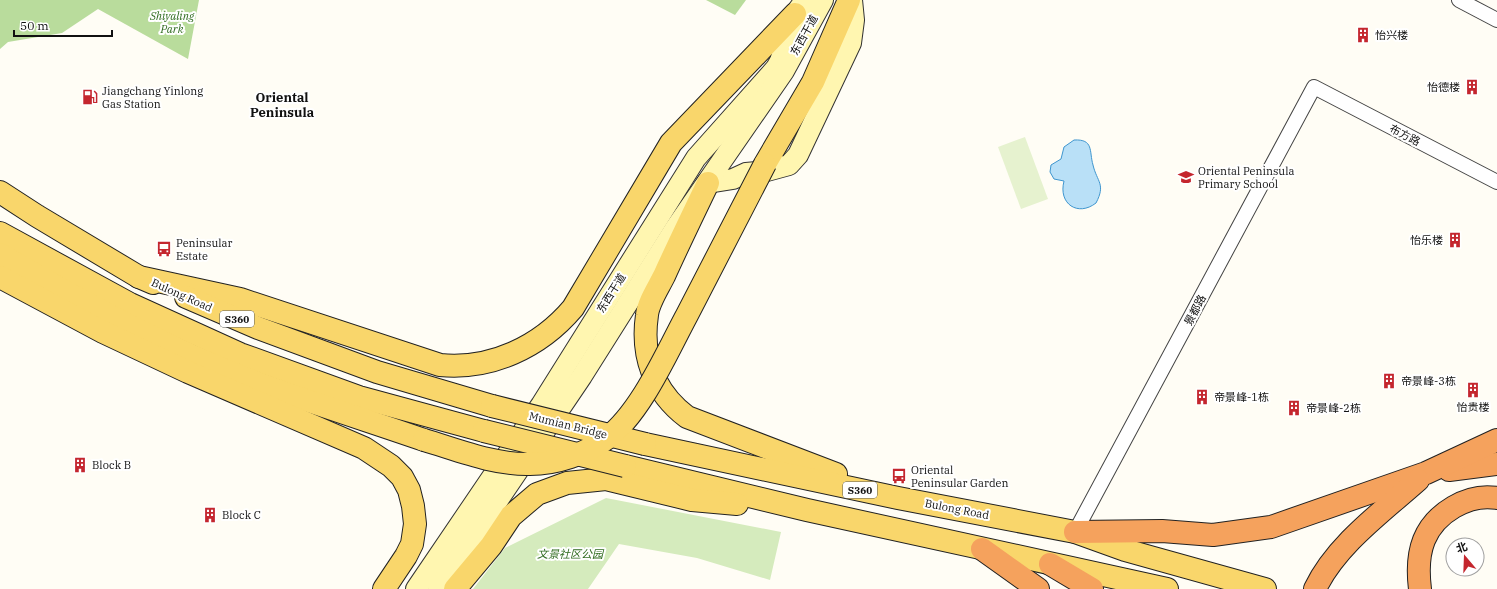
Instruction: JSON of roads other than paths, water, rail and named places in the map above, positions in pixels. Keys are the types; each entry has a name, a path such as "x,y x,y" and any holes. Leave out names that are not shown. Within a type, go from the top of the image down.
{"highway":[{"path":"1075,532 1162,531 1213,535 1271,526 1426,473 1497,440"},
{"path":"1315,589 1320,579 1344,548 1426,473 1497,464"},
{"path":"1420,589 1419,562 1424,540 1446,511 1465,502 1488,497 1497,498"},
{"path":"982,550 1038,589"},
{"path":"1050,564 1092,589"}],"main road":[{"name":"东西干道","path":"438,589 578,382 674,230 708,183 823,0"},
{"path":"850,0 854,20 851,43 798,155 789,165 767,171 746,173 733,179 708,183 647,314 646,339 649,366 663,394 673,407 686,418 898,498"},
{"path":"0,239 83,301 188,354 257,382 424,440 486,459 530,464 557,461 585,452 608,438 626,419 654,378 765,164 813,82 850,0"},
{"name":"东西干道","path":"416,589 541,406 696,158 780,69 780,61 800,7"},
{"path":"139,277 240,299 440,365 464,366 508,356 544,336 563,320 583,293 671,143 800,7"},
{"path":"754,55 780,69"},
{"path":"813,82 842,62"},
{"name":"Bulong Road","path":"0,192 139,277 258,328 377,372 492,406"},
{"name":"S360","path":"0,239 130,304 240,354 359,397 484,431 806,510 982,550 1167,589"},
{"path":"0,277 103,332 188,372 364,448 391,466 402,477 409,490 414,514 415,529 412,544 406,556 384,589"},
{"name":"Mumian Bridge","path":"492,406 645,444"},
{"name":"Bulong Road","path":"645,444 898,498 1075,532 1126,550 1265,589"},
{"path":"455,589 491,546 511,516 537,494 567,483 606,479 692,500 806,510"}],"street":[{"path":"1459,0 1497,20"},
{"name":"布方路","path":"1314,87 1497,182"},
{"name":"景都路","path":"1075,532 1314,87"}],"water":[{"path":"1074,140 1085,142 1090,147 1093,165 1100,183 1099,197 1096,203 1083,209 1071,206 1067,202 1063,189 1064,181 1054,179 1050,172 1051,165 1061,159 1064,147"}],"place":[{"name":"怡兴楼","path":"1363,35"},
{"name":"怡德楼","path":"1472,87"},
{"name":"Jiangchang Yinlong Gas Station","path":"90,97"},
{"name":"Oriental Peninsula Primary School","path":"1186,177"},
{"name":"怡乐楼","path":"1455,240"},
{"name":"Peninsular Estate","path":"164,249"},
{"name":"帝景峰-3栋","path":"1389,381"},
{"name":"怡贵楼","path":"1473,390"},
{"name":"帝景峰-1栋","path":"1202,397"},
{"name":"帝景峰-2栋","path":"1294,408"},
{"name":"Block B","path":"80,465"},
{"name":"Oriental Peninsular Garden","path":"899,476"},
{"name":"Block C","path":"210,515"}],"district":[{"name":"Oriental Peninsula","path":"282,104"}],"park label":[{"name":"Shiyaling Park","path":"172,22"},
{"name":"文景社区公园","path":"570,554"}]}
